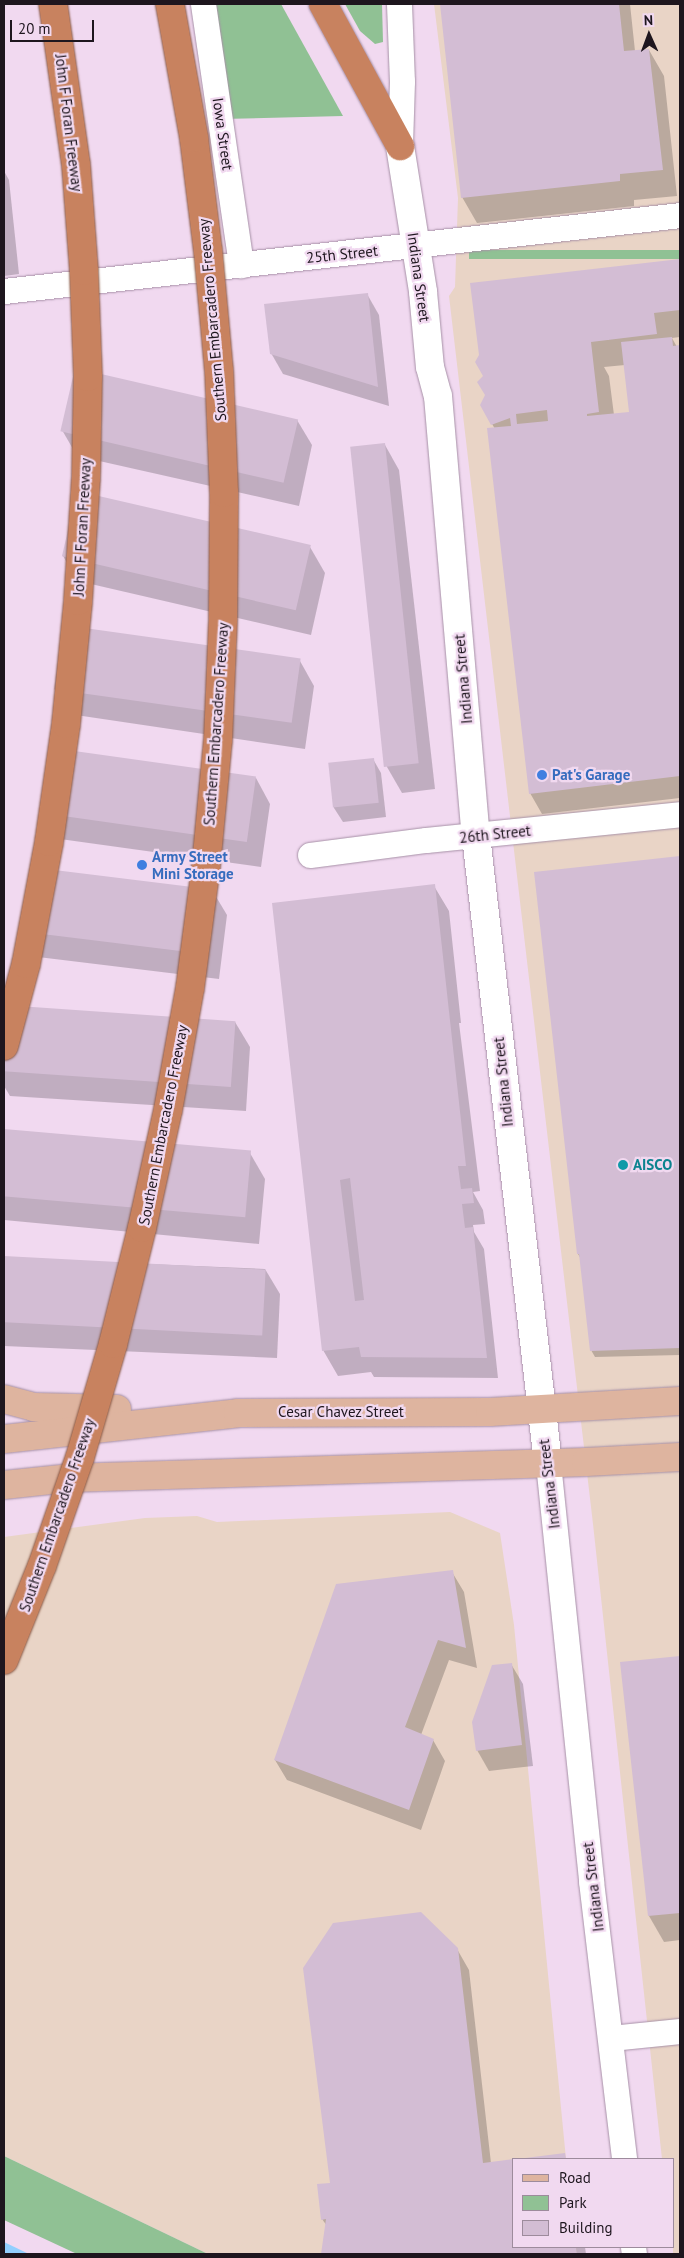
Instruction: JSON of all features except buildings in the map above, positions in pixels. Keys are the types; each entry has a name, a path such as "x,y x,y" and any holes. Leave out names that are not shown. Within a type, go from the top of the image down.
{"highway":[{"name":"John F Foran Freeway","path":"4,1046 26,964 49,842 66,724 78,601 86,478 88,377 84,271 76,165 53,4"},
{"name":"Southern Embarcadero Freeway","path":"4,1660 42,1566 77,1466 113,1344 142,1228 168,1110 190,988 206,866 218,740 223,620 224,493 219,372 208,251 194,138 170,4"},
{"path":"323,4 400,146"}],"main road":[{"name":"Indiana Street","path":"400,146 423,292 430,367 438,396 476,836 540,1409 548,1463"},
{"path":"4,1399 34,1407 238,1413"},
{"name":"Cesar Chavez Street","path":"4,1439 238,1413 490,1412 680,1401"},
{"path":"4,1485 69,1478 680,1457"}],"street":[{"name":"Iowa Street","path":"203,4 241,264"},
{"name":"Indiana Street","path":"400,4 402,80 400,146"},
{"name":"25th Street","path":"4,291 680,215"},
{"name":"26th Street","path":"310,855 426,840 680,814"},
{"name":"Indiana Street","path":"548,1463 592,1881 624,2158"},
{"path":"611,2038 680,2031"}],"shaded area":[{"path":"434,4 680,4 680,2254 673,2254 674,2158 662,2158 593,1524 449,296 455,287 458,198"},
{"path":"450,1512 500,1533 514,1625 566,2158 512,2158 512,2248 576,2248 577,2254 208,2254 4,2156 4,1537 145,1518 197,1516 217,1522"}],"green space":[{"path":"203,4 281,4 343,116 222,119"},
{"path":"345,4 382,4 383,42 375,44 360,31"},
{"path":"469,250 680,250 680,259 469,259"},
{"path":"4,2156 208,2254 77,2254 4,2220"}],"water":[{"path":"4,2242 29,2254 4,2254"}],"place":[{"name":"Pat's Garage","path":"542,775"},
{"name":"Army Street Mini Storage","path":"142,865"},
{"name":"AISCO","path":"623,1165"}]}
